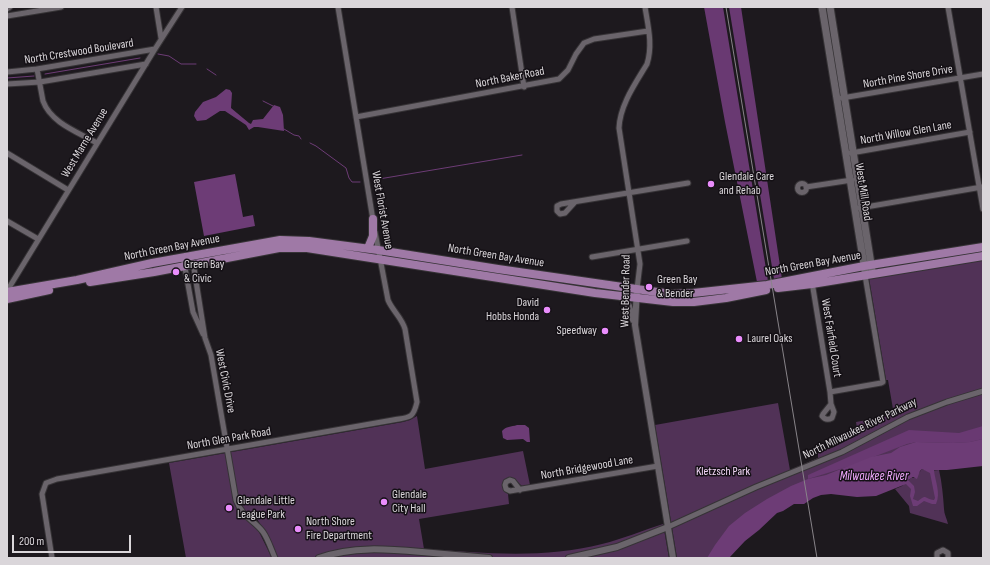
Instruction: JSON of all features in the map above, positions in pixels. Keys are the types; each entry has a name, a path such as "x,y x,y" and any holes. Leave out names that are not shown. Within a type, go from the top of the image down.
{"main road":[{"name":"West Mill Road","path":"822,7 841,98"},
{"name":"West Mill Road","path":"830,7 841,98 869,275"},
{"path":"368,248 373,236 373,219"},
{"name":"North Green Bay Avenue","path":"7,291 77,280 187,256 280,240 309,240 368,248 670,294 869,275 983,256"},
{"name":"North Green Bay Avenue","path":"7,299 77,284 279,248 307,248 620,296 673,302 694,302 771,289 868,266 983,247"},
{"path":"423,266 424,257"}],"street":[{"path":"7,16 61,7"},
{"path":"156,7 161,38"},
{"name":"West Marne Avenue","path":"7,291 161,38 182,7"},
{"name":"West Florist Avenue","path":"338,7 378,250 388,300 405,328 417,402 414,413"},
{"path":"512,7 524,87"},
{"name":"West Bender Road","path":"645,7 650,49 646,64 623,107 619,122 619,135 638,249 640,271 636,298 635,325 674,558"},
{"path":"948,7 981,187 983,209"},
{"name":"North Baker Road","path":"356,117 524,87 559,79 568,70 576,54 584,44 594,39 648,31"},
{"name":"North Crestwood Boulevard","path":"7,72 37,69 155,49"},
{"name":"North Crestwood Boulevard","path":"7,84 40,82 146,64"},
{"path":"37,69 45,106 53,117 97,143"},
{"name":"North Pine Shore Drive","path":"841,98 983,74"},
{"name":"North Willow Glen Lane","path":"850,153 970,132"},
{"path":"7,153 68,190"},
{"path":"806,187 854,179"},
{"path":"575,202 688,183"},
{"path":"858,208 981,187"},
{"path":"7,221 38,239"},
{"path":"592,257 687,241"},
{"name":"West Civic Drive","path":"187,256 205,338"},
{"name":"West Civic Drive","path":"187,256 193,312 211,353 236,500 239,509 264,533 275,558"},
{"name":"West Mill Road","path":"830,392 881,383 883,379 869,275"},
{"name":"West Fairfield Court","path":"812,280 831,404"},
{"path":"620,296 629,306 635,325"},
{"name":"North Milwaukee River Parkway","path":"569,558 617,547 668,527 756,487 842,452 908,417 940,404 983,392"},
{"name":"North Glen Park Road","path":"52,558 42,494 46,483 57,479 393,420 408,417 414,413"},
{"name":"North Bridgewood Lane","path":"520,490 658,466"},
{"path":"319,558 354,550 386,549 489,558"},
{"path":"937,558 937,553 943,550 948,553 948,558"}],"green space":[{"name":"Kletzsch Park","path":"983,259 983,453 791,497 715,558 677,558 655,425 778,403 790,470 818,458 818,451 832,448 858,435 856,422 894,415 888,380 886,380 869,278"},
{"path":"417,416 425,469 523,451 530,485 522,486 515,480 508,479 504,491 508,494 509,504 419,519 424,549 513,554 558,552 580,549 610,542 663,524 669,558 277,558 264,530 257,519 251,524 258,530 272,558 186,558 169,463 403,422"},
{"path":"922,469 928,471 939,470 944,511 948,524 910,513 909,506 895,489 902,486 911,478 915,478"}],"shaded area":[{"path":"704,7 723,7 768,281 757,282"},
{"path":"729,7 741,7 782,279 774,279"},
{"path":"983,426 983,439 970,442 916,442 907,444 850,466 808,479 808,475 909,430 959,433"}],"water":[{"path":"226,89 230,90 232,93 231,108 251,124 253,120 263,119 274,105 280,107 283,115 284,131 258,127 254,127 249,130 246,125 225,111 220,111 206,120 197,121 194,116 195,112 203,102 216,97"},
{"path":"235,174 243,217 253,215 255,226 204,236 194,182"},
{"path":"517,425 525,425 529,428 530,442 523,439 507,440 503,438 502,431 504,429"},
{"name":"Milwaukee River","path":"983,439 983,466 934,470 938,491 936,504 924,501 917,506 913,506 910,496 911,489 906,484 876,496 857,497 831,494 821,495 804,504 794,504 777,513 745,541 729,558 707,558 729,526 745,513 791,486 808,479 826,475 871,457 891,453 900,447 916,442 970,442","holes":["922,469 930,473 935,498 934,500 924,497 918,501 913,499 915,492 914,486 908,480 913,477 917,479"]}],"waterway":[{"path":"158,54 169,56 181,64 196,64"},
{"path":"45,74 140,58"},
{"path":"207,69 216,75"},
{"path":"7,78 34,76"},
{"path":"263,101 273,106"},
{"path":"284,129 294,135 299,136 301,139"},
{"path":"310,143 346,168 352,182 360,182"},
{"path":"373,180 522,155"}],"railway":[{"path":"726,7 817,558"}],"place":[{"name":"Glendale Care and Rehab","path":"711,184"},
{"name":"Green Bay & Civic","path":"176,272"},
{"name":"Green Bay & Bender","path":"649,287"},
{"name":"David Hobbs Honda","path":"547,310"},
{"name":"Speedway","path":"605,331"},
{"name":"Laurel Oaks","path":"739,339"},
{"name":"Glendale City Hall","path":"384,502"},
{"name":"Glendale Little League Park","path":"229,508"},
{"name":"North Shore Fire Department","path":"298,529"}]}
